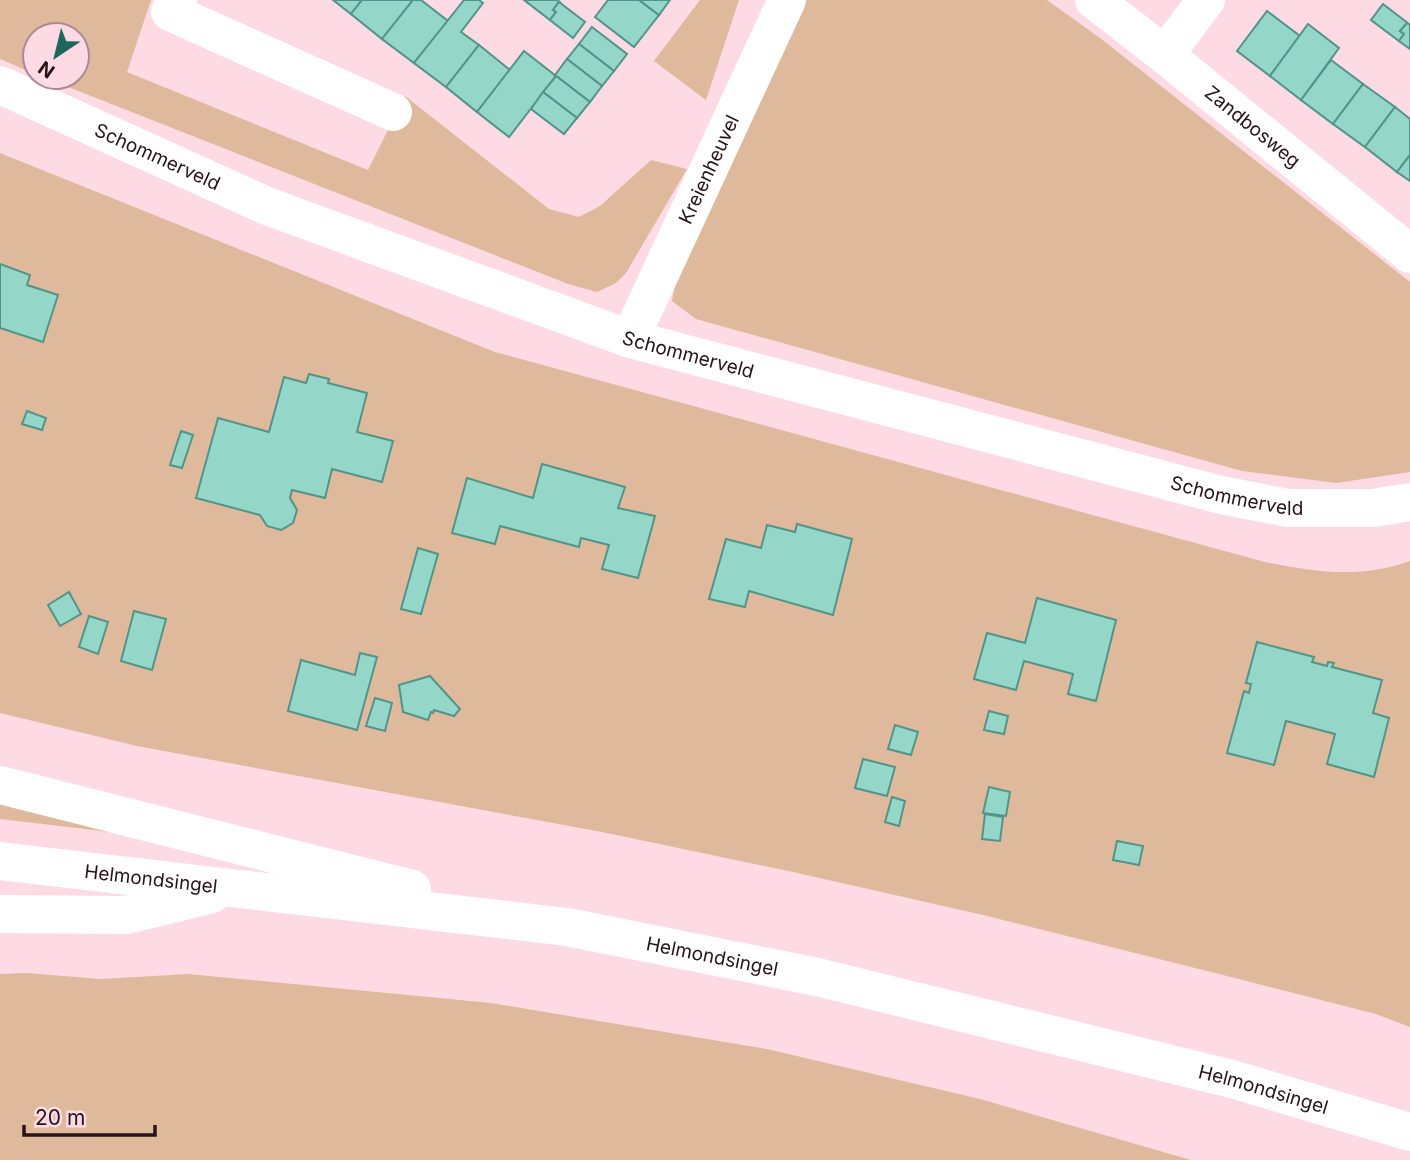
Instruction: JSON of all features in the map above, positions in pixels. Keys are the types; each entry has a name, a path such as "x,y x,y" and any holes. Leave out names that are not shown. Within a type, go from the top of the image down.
{"street":[{"path":"178,0 170,12 393,113"},
{"name":"Kreienheuvel","path":"630,339 787,0"},
{"name":"Zandbosweg","path":"1094,0 1410,254"},
{"path":"1165,55 1206,0"},
{"name":"Schommerveld","path":"0,85 267,206 630,339 1221,495 1288,508 1373,508 1410,502"},
{"path":"0,785 567,927"},
{"name":"Helmondsingel","path":"0,860 567,927 817,977 1232,1079 1410,1132"},
{"path":"0,914 127,915 236,888"}],"shaded area":[{"path":"0,0 151,0 127,72 368,170 405,96 549,209 579,217 600,206 651,160 687,169 626,273 616,283 597,292 568,284 79,91 91,91 91,21 21,21 21,68 0,59"},
{"path":"700,0 739,0 706,100 654,61"},
{"path":"802,0 1047,0 1100,38 1410,282 1410,472 1336,483 1242,471 696,319 672,301 674,288"},
{"path":"0,153 495,352 1265,562 1301,569 1356,572 1392,567 1410,561 1410,1027 1376,1014 1219,974 983,915 793,872 607,833 137,746 0,713"},
{"path":"0,800 162,838 0,819"},
{"path":"27,973 101,979 188,974 491,1003 767,1049 980,1099 1191,1160 0,1160 0,974"}],"building":[{"path":"333,0 362,0 351,14"},
{"path":"362,0 413,0 382,39 351,14"},
{"path":"413,0 421,0 448,21 414,63 382,39"},
{"path":"464,0 479,0 483,3 461,32 479,45 446,87 414,63"},
{"path":"524,0 557,0 561,3 553,10 556,12 550,20"},
{"path":"608,0 639,0 659,15 634,47 595,17"},
{"path":"639,0 670,0 659,15"},
{"path":"559,2 585,22 573,38 550,20"},
{"path":"1383,4 1409,24 1400,31 1404,34 1399,41 1371,20"},
{"path":"1267,11 1300,36 1270,76 1237,51"},
{"path":"1407,23 1410,25 1410,49 1399,41 1404,34 1400,31"},
{"path":"1308,24 1339,48 1301,100 1270,76"},
{"path":"592,27 627,54 614,71 579,44"},
{"path":"579,44 614,71 602,86 567,59"},
{"path":"479,45 510,70 477,112 446,87"},
{"path":"524,51 556,76 509,137 477,112"},
{"path":"567,59 602,86 590,102 555,75"},
{"path":"1331,60 1363,84 1333,124 1301,100"},
{"path":"556,76 590,102 577,118 543,92"},
{"path":"1363,84 1395,107 1365,147 1333,124"},
{"path":"543,92 577,118 564,134 531,109"},
{"path":"1395,107 1410,119 1410,155 1397,172 1365,147"},
{"path":"1410,155 1410,181 1397,172"},
{"path":"0,264 30,275 27,285 58,295 43,342 0,328"},
{"path":"309,374 329,379 328,383 367,393 357,432 393,441 382,482 332,469 325,498 292,490 290,498 297,510 293,523 281,530 267,526 260,515 196,498 218,418 269,432 284,377 306,383"},
{"path":"27,411 46,418 42,430 22,424"},
{"path":"181,431 193,435 182,468 170,465"},
{"path":"542,464 625,487 618,508 655,516 638,578 602,569 609,545 581,538 579,547 500,526 495,544 452,533 467,478 533,498"},
{"path":"797,524 852,539 833,615 749,591 745,607 709,599 726,539 761,548 767,525 795,532"},
{"path":"418,548 438,554 421,614 401,609"},
{"path":"69,592 81,614 60,626 48,605"},
{"path":"1037,598 1116,620 1096,701 1068,694 1073,674 1024,661 1016,690 974,679 987,633 1025,643"},
{"path":"134,611 166,619 152,670 121,661"},
{"path":"89,616 108,622 98,654 79,647"},
{"path":"1257,642 1314,657 1312,662 1327,666 1328,662 1334,663 1332,667 1382,680 1373,713 1389,718 1374,777 1327,764 1335,734 1286,721 1274,765 1227,753 1244,691 1249,693 1251,684 1246,683"},
{"path":"360,653 377,657 357,730 288,711 301,660 355,675"},
{"path":"430,676 460,709 454,716 434,710 428,720 403,712 399,685"},
{"path":"375,698 392,703 385,731 366,726"},
{"path":"989,711 1008,716 1004,734 984,730"},
{"path":"895,725 918,732 911,755 888,749"},
{"path":"863,759 895,767 887,796 855,788"},
{"path":"989,787 1010,792 1006,816 983,813"},
{"path":"892,797 905,801 899,826 885,822"},
{"path":"985,814 1003,817 1000,841 982,839"},
{"path":"1117,841 1143,846 1139,865 1113,860"}]}
